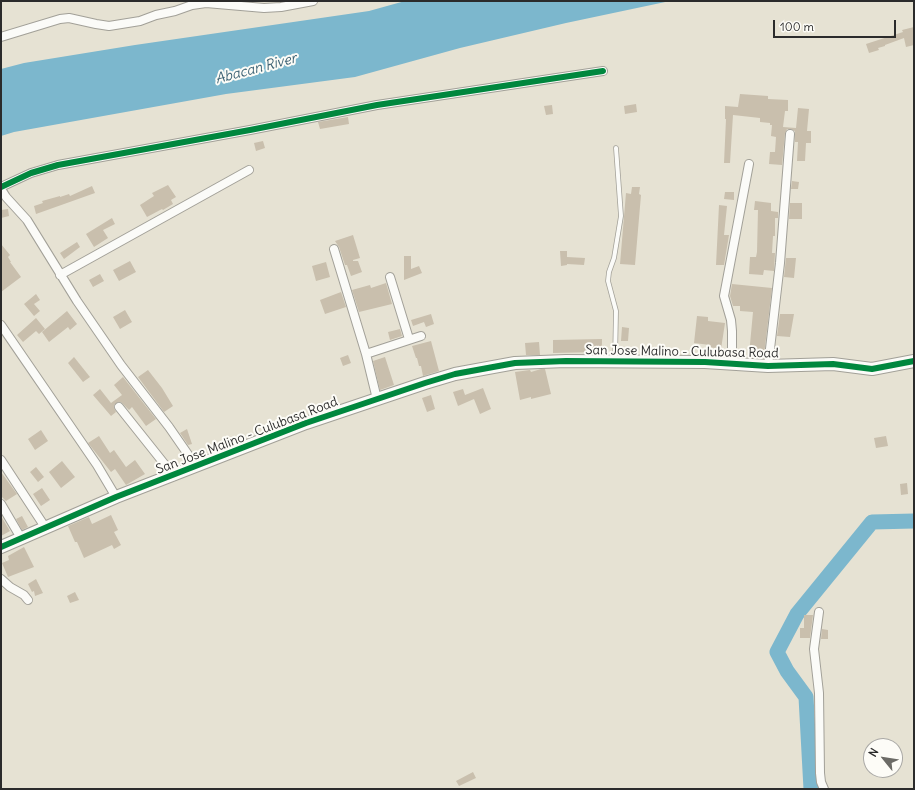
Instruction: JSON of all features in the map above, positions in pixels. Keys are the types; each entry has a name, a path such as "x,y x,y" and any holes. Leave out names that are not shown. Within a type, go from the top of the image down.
{"street":[{"path":"1,37 60,18 69,18 109,26 140,21 192,5 206,3 264,8 281,7 313,1"},
{"path":"196,466 169,427 121,365 77,301 27,220 1,188 31,173 58,165 377,105 603,71"},
{"path":"768,366 780,263 790,134"},
{"path":"728,364 732,350 732,331 724,296 749,164"},
{"path":"60,274 201,198 249,170"},
{"path":"334,249 366,354 377,399"},
{"path":"390,277 410,340"},
{"path":"1,325 97,465 116,497"},
{"path":"366,354 421,336"},
{"name":"San Jose Malino - Culubasa Road","path":"1,547 116,497 174,476 306,423 455,374 515,363 566,361 706,362 768,366 833,364 872,369 914,362"},
{"path":"119,407 174,476"},
{"path":"1,460 45,527"},
{"path":"1,504 21,538"},
{"path":"1,580 24,595 28,600"},
{"path":"819,612 814,649 819,693 820,774 824,789"}],"lane":[{"path":"615,361 616,311 608,282 609,272 614,258 621,216 616,148"}],"water":[{"name":"Abacan River","path":"405,1 670,1 566,23 460,48 355,77 226,94 14,132 1,136 1,69 24,63 135,45 369,11"}],"building":[{"path":"914,27 914,45 906,47 904,38 869,53 866,44"},
{"path":"740,94 768,96 768,99 788,100 788,111 785,111 783,127 796,128 798,108 809,109 807,131 811,131 811,143 806,143 805,161 797,161 798,142 795,142 795,131 787,129 785,133 782,165 769,164 770,152 775,152 776,137 771,136 772,125 770,125 770,123 760,122 760,118 733,115 730,163 724,163 726,119 725,106 738,107"},
{"path":"636,104 637,112 625,114 624,106"},
{"path":"552,105 553,114 546,115 544,106"},
{"path":"348,117 349,124 320,129 318,122"},
{"path":"263,141 265,148 256,151 254,143"},
{"path":"792,181 799,182 798,189 791,189"},
{"path":"168,185 176,197 171,200 173,204 147,217 140,205 154,196 152,193"},
{"path":"92,186 95,193 36,214 34,206 43,203 42,201 69,194 70,196"},
{"path":"632,187 640,187 639,194 641,195 635,265 620,264 626,193 631,194"},
{"path":"725,192 734,192 734,200 724,199"},
{"path":"755,201 771,203 771,211 778,212 778,218 775,218 775,236 773,236 772,253 775,253 774,271 764,270 763,275 749,274 750,257 756,257 757,252 758,210 754,210"},
{"path":"790,203 802,203 802,219 789,219"},
{"path":"719,205 727,206 724,235 729,235 724,265 716,265"},
{"path":"8,209 9,216 1,218 1,210"},
{"path":"112,218 115,224 103,230 108,238 94,247 86,234"},
{"path":"353,235 360,258 353,261 358,261 362,272 351,276 335,241"},
{"path":"77,242 80,247 64,259 60,253"},
{"path":"1,244 10,255 8,257 10,262 21,277 1,292"},
{"path":"560,251 567,251 567,257 585,258 584,265 567,264 561,266"},
{"path":"404,256 411,256 411,269 419,266 422,273 404,280"},
{"path":"786,258 796,258 794,278 784,277"},
{"path":"130,261 136,272 119,281 113,270"},
{"path":"326,262 330,277 316,281 312,266"},
{"path":"100,274 104,281 93,287 89,280"},
{"path":"386,283 392,304 359,312 352,290 370,285 371,288"},
{"path":"732,284 772,288 764,355 749,355 753,312 740,311 740,306 733,306 730,296"},
{"path":"341,292 346,307 325,314 320,300"},
{"path":"36,294 40,300 34,304 40,311 34,316 24,304"},
{"path":"125,310 132,322 120,329 113,317"},
{"path":"67,311 77,324 70,330 68,327 49,342 42,332"},
{"path":"431,314 434,324 426,327 424,322 413,326 411,320"},
{"path":"780,314 794,314 790,337 777,336"},
{"path":"697,316 708,317 708,321 725,323 721,349 709,347 710,345 694,343"},
{"path":"36,318 45,329 39,334 36,331 23,342 17,335"},
{"path":"622,327 629,328 628,341 621,341"},
{"path":"400,329 402,336 390,340 388,332"},
{"path":"602,339 602,352 553,353 553,340"},
{"path":"431,341 439,371 423,376 421,366 419,366 412,346"},
{"path":"539,342 540,355 526,355 525,343"},
{"path":"348,355 351,363 343,366 340,358"},
{"path":"74,357 90,377 83,382 68,363"},
{"path":"385,357 394,385 380,390 373,361"},
{"path":"545,369 551,394 520,400 515,372 530,370 531,372"},
{"path":"148,370 162,388 173,406 164,412 138,377"},
{"path":"123,377 156,419 146,426 132,407 129,410 121,402 118,402 114,405 116,412 111,416 93,395 100,389 111,403 122,395 114,385"},
{"path":"483,388 491,409 480,414 474,399 458,406 453,392 463,389 465,395"},
{"path":"431,395 435,409 427,412 422,398"},
{"path":"187,429 192,444 188,445 180,433"},
{"path":"41,430 48,441 35,450 28,439"},
{"path":"99,436 110,453 114,450 126,467 135,460 145,474 126,485 115,469 111,472 88,443"},
{"path":"886,436 888,446 876,448 874,438"},
{"path":"62,461 75,477 61,488 49,472"},
{"path":"36,467 44,477 38,482 30,472"},
{"path":"1,472 17,494 6,501 1,496"},
{"path":"907,483 908,494 901,495 900,484"},
{"path":"42,488 50,500 41,506 33,494"},
{"path":"111,515 118,530 114,532 121,545 114,549 112,545 84,558 68,526 89,517 92,524"},
{"path":"1,516 10,531 1,536"},
{"path":"22,516 28,527 22,530 16,519"},
{"path":"24,547 34,567 8,577 2,563 9,560 8,556"},
{"path":"36,579 43,593 35,596 34,591 32,592 28,584"},
{"path":"75,592 79,600 70,603 67,596"},
{"path":"804,615 813,615 810,638 800,638 800,628 804,628"},
{"path":"822,629 828,630 828,639 821,639"},
{"path":"473,772 476,778 459,786 456,781"}],"waterway":[{"path":"811,789 806,697 787,671 777,652 797,614 872,522 914,521"}],"cycle path":[{"path":"1,187 31,173 58,165 377,105 603,71"},
{"path":"1,547 116,497 306,423 455,374 515,363 566,361 705,362 768,366 833,364 872,369 914,361"}]}
